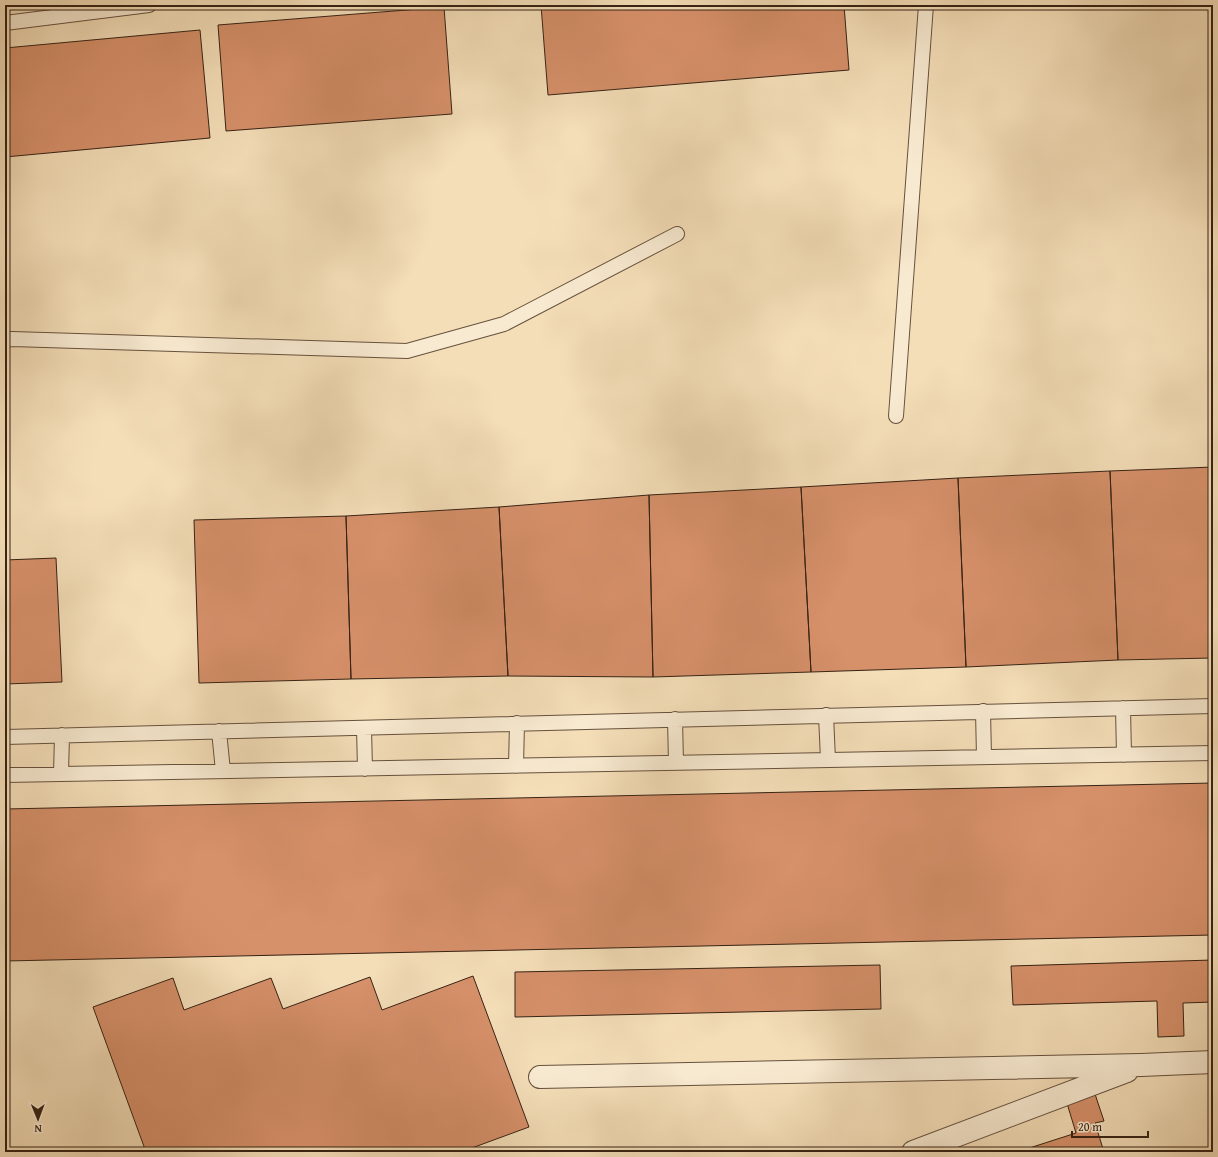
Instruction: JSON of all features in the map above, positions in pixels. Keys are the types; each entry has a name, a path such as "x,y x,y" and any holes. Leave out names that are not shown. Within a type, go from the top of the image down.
{"street":[{"path":"540,1077 1141,1065 1213,1062"},
{"path":"913,1152 1141,1065"}],"lane":[{"path":"5,23 149,5"},
{"path":"896,416 926,5"},
{"path":"5,340 407,350 504,324 677,234"},
{"path":"5,737 1213,706"},
{"path":"1122,708 1124,755"},
{"path":"983,711 984,757"},
{"path":"826,715 828,760"},
{"path":"675,719 676,763"},
{"path":"516,766 517,723"},
{"path":"364,728 366,768"},
{"path":"219,731 223,771"},
{"path":"61,774 62,735"},
{"path":"5,775 1213,753"}],"building":[{"path":"541,5 844,5 849,70 548,95"},
{"path":"444,7 452,114 226,131 218,25"},
{"path":"200,30 210,138 5,157 5,48"},
{"path":"1213,467 1213,658 1118,660 1110,471"},
{"path":"1110,471 1118,660 966,667 958,478"},
{"path":"958,478 966,667 811,672 801,487"},
{"path":"801,487 811,672 653,677 649,495"},
{"path":"649,495 653,677 508,676 499,507"},
{"path":"499,507 508,676 351,679 346,516"},
{"path":"346,516 351,679 199,683 194,520"},
{"path":"56,558 62,682 5,684 5,560"},
{"path":"1213,783 1213,935 5,961 5,809"},
{"path":"1213,960 1213,1002 1183,1003 1184,1036 1158,1037 1157,1001 1013,1005 1011,966"},
{"path":"880,965 881,1009 515,1017 515,972"},
{"path":"473,976 529,1127 461,1152 146,1152 93,1007 173,978 184,1010 271,978 283,1009 370,977 382,1010"},
{"path":"1094,1091 1104,1121 1095,1123 1104,1152 1017,1152 1076,1133 1066,1100"}]}
